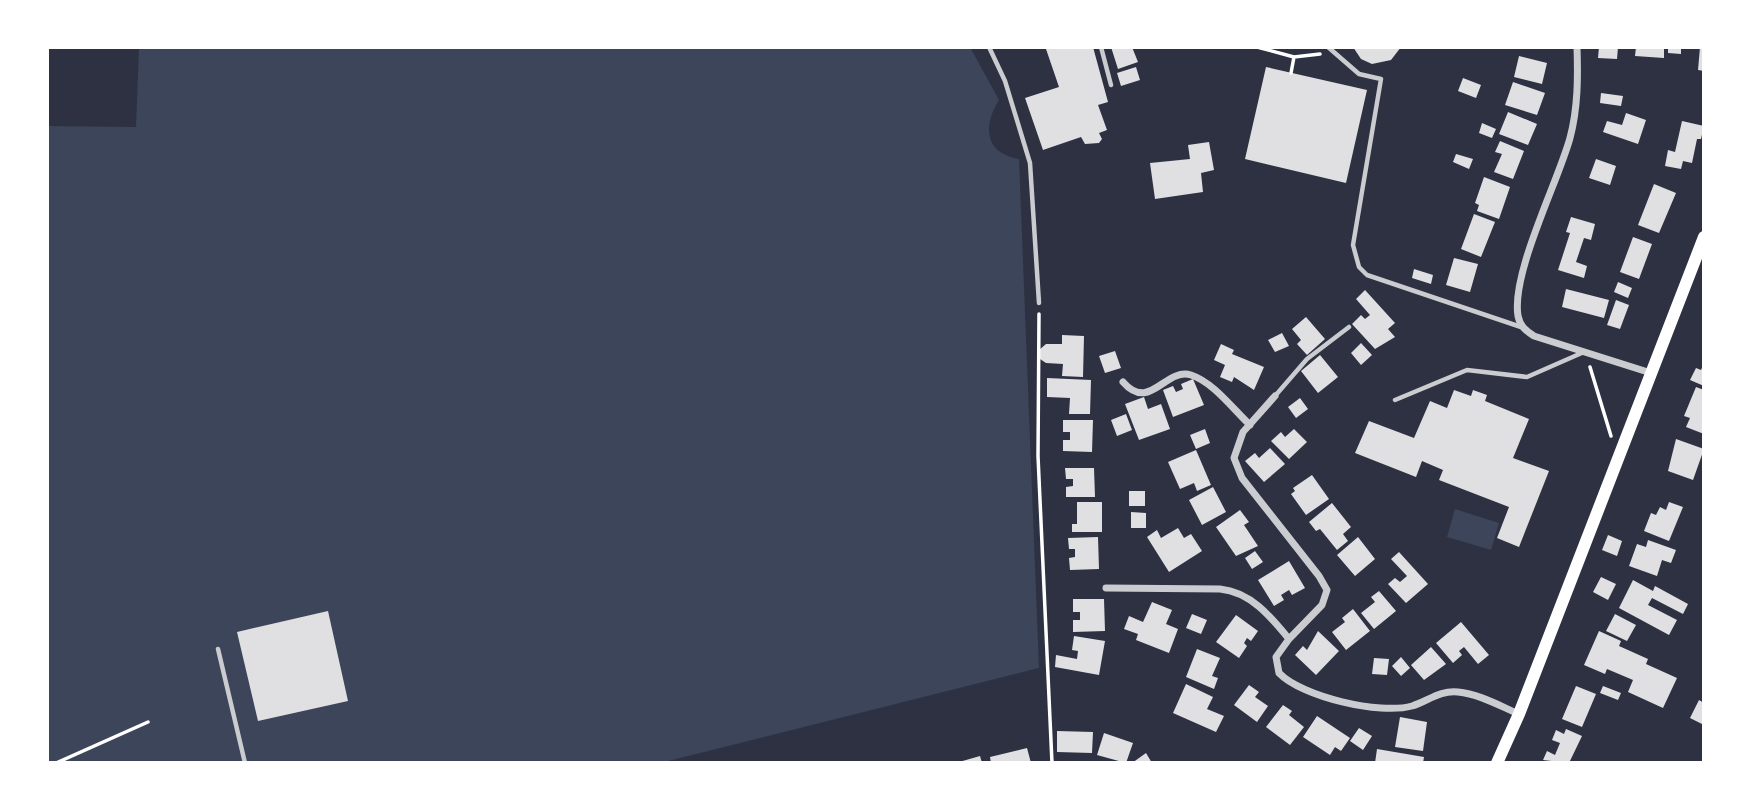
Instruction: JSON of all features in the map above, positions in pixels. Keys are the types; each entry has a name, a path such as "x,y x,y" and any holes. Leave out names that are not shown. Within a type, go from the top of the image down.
{"main road":[{"path":"1497,763 1519,714 1704,237"}],"street":[{"path":"1577,47 1574,123 1532,243 1518,295 1518,316 1522,327 1534,336 1651,373"},
{"path":"1124,382 1132,391 1140,393 1153,390 1180,374 1194,376 1250,425"},
{"path":"1275,396 1250,425 1235,452 1238,473 1319,576 1327,592 1322,605 1277,655 1277,670 1295,685 1326,698 1406,707 1438,694 1457,692 1473,695 1519,714"},
{"path":"1106,588 1235,592 1257,606 1289,639"}],"lane":[{"path":"989,47 1005,81 1030,163 1039,303"},
{"path":"1101,47 1111,85"},
{"path":"1330,50 1359,74 1381,79 1353,245 1359,267 1367,275 1522,327"},
{"path":"1275,396 1307,359 1349,327"},
{"path":"1395,400 1467,370 1527,377 1585,351"},
{"path":"218,649 245,763"}],"path":[{"path":"1257,47 1294,57 1330,50"},
{"path":"1291,73 1294,57"},
{"path":"1039,303 1039,469 1052,763"},
{"path":"1585,351 1618,458"},
{"path":"56,763 148,722"}],"shaded area":[{"path":"139,47 970,47 999,100 990,119 989,129 993,145 1007,156 1019,159 1039,668 660,763 47,763 47,126 136,127"},
{"path":"1455,509 1499,523 1491,550 1447,537"}],"building":[{"path":"1093,47 1108,102 1098,105 1107,130 1099,133 1102,139 1099,143 1085,144 1081,137 1043,150 1025,98 1059,87 1046,49"},
{"path":"1111,47 1132,47 1138,62 1118,69"},
{"path":"1353,47 1401,47 1391,60 1372,64 1361,59"},
{"path":"1599,47 1618,47 1617,59 1598,58"},
{"path":"1636,47 1664,47 1664,58 1635,56"},
{"path":"1668,47 1681,47 1681,54 1668,53"},
{"path":"1700,47 1704,47 1704,71 1698,70"},
{"path":"1519,56 1547,63 1542,84 1514,77"},
{"path":"1136,67 1140,80 1121,86 1117,73"},
{"path":"1266,67 1367,90 1346,183 1245,159"},
{"path":"1463,78 1481,85 1476,98 1458,91"},
{"path":"1513,82 1545,93 1537,115 1505,105"},
{"path":"1601,93 1623,96 1621,106 1600,103"},
{"path":"1508,112 1537,124 1528,145 1499,134"},
{"path":"1626,113 1646,120 1638,144 1603,132 1607,121 1622,125"},
{"path":"1682,121 1704,126 1701,139 1697,139 1692,163 1683,161 1681,169 1665,166 1668,150 1675,152"},
{"path":"1482,123 1496,129 1492,138 1479,133"},
{"path":"1500,141 1524,151 1513,179 1494,172 1502,154 1495,152"},
{"path":"1209,142 1214,170 1201,173 1203,192 1155,199 1150,163 1190,159 1188,145"},
{"path":"1456,154 1473,159 1469,169 1453,162"},
{"path":"1596,159 1616,166 1610,185 1589,178"},
{"path":"1484,177 1510,187 1499,219 1477,211 1479,205 1475,203"},
{"path":"1654,184 1676,193 1659,233 1638,225"},
{"path":"1474,214 1495,222 1481,257 1461,249"},
{"path":"1571,217 1595,224 1591,240 1584,238 1576,262 1587,266 1584,278 1558,270 1570,233 1566,232"},
{"path":"1633,237 1652,244 1639,279 1620,272"},
{"path":"1454,258 1478,264 1470,292 1446,285"},
{"path":"1414,269 1433,275 1431,284 1412,278"},
{"path":"1618,282 1632,288 1628,298 1614,292"},
{"path":"1566,289 1609,300 1604,318 1562,307"},
{"path":"1365,290 1395,323 1388,329 1395,337 1375,349 1352,324 1361,315 1365,319 1370,315 1356,299"},
{"path":"1616,300 1629,305 1620,329 1607,325"},
{"path":"1306,317 1325,339 1307,355 1297,344 1301,340 1292,329"},
{"path":"1282,333 1289,346 1275,352 1268,340"},
{"path":"1062,335 1084,336 1083,377 1062,376 1063,364 1046,363 1040,359 1039,350 1046,344 1062,344"},
{"path":"1361,343 1372,355 1361,365 1351,353"},
{"path":"1221,344 1234,350 1232,354 1264,367 1254,390 1234,377 1232,382 1220,377 1225,365 1214,360"},
{"path":"1115,351 1121,368 1105,373 1099,356"},
{"path":"1320,355 1338,377 1318,393 1301,371"},
{"path":"1704,363 1704,386 1690,380 1696,368 1701,370"},
{"path":"1047,378 1091,380 1090,414 1069,414 1070,398 1047,397"},
{"path":"1193,379 1204,405 1173,417 1163,390 1173,386 1176,392 1183,389 1181,384"},
{"path":"1696,387 1704,390 1704,434 1686,427 1690,418 1684,416"},
{"path":"1454,390 1471,396 1473,390 1487,395 1485,401 1529,419 1513,458 1549,471 1519,547 1497,538 1509,507 1439,480 1443,470 1422,461 1416,477 1355,453 1369,421 1414,438 1430,401 1447,408"},
{"path":"1144,397 1148,409 1161,404 1170,429 1139,440 1125,404"},
{"path":"1300,398 1308,409 1296,418 1288,407"},
{"path":"1126,414 1132,430 1117,436 1111,420"},
{"path":"1063,420 1093,420 1092,452 1063,451 1063,440 1070,440 1070,432 1063,432"},
{"path":"1205,429 1210,443 1196,449 1190,435"},
{"path":"1294,429 1307,442 1289,459 1271,441 1281,432 1285,437"},
{"path":"1676,439 1704,449 1693,480 1668,471"},
{"path":"1270,448 1285,464 1264,482 1245,461 1255,453 1259,458"},
{"path":"1196,450 1211,485 1197,491 1194,483 1180,489 1168,462"},
{"path":"1065,468 1094,468 1095,497 1066,497 1066,487 1073,486 1073,479 1066,479"},
{"path":"1312,475 1329,499 1306,515 1291,494 1295,491 1293,488"},
{"path":"1213,487 1226,512 1202,525 1189,500"},
{"path":"1129,491 1145,491 1145,506 1129,506"},
{"path":"1077,502 1102,502 1102,532 1072,532 1072,524 1077,524"},
{"path":"1669,502 1683,507 1669,541 1644,531 1651,513 1656,515 1660,507 1666,510"},
{"path":"1332,503 1351,527 1343,534 1348,541 1337,550 1320,529 1316,531 1309,522"},
{"path":"1240,510 1249,522 1244,525 1258,546 1236,556 1216,527"},
{"path":"1131,512 1146,513 1146,528 1131,528"},
{"path":"1178,528 1184,538 1191,534 1202,551 1169,572 1147,537 1157,530 1161,538"},
{"path":"1608,535 1622,541 1617,556 1602,550"},
{"path":"1098,537 1099,569 1070,570 1069,558 1075,557 1075,549 1069,549 1068,538"},
{"path":"1358,537 1375,559 1355,576 1337,555"},
{"path":"1648,540 1676,550 1671,563 1662,560 1657,576 1629,566 1637,544 1646,547"},
{"path":"1255,551 1263,562 1252,569 1245,558"},
{"path":"1399,552 1428,584 1406,603 1388,584 1395,578 1400,582 1407,576 1391,559"},
{"path":"1289,561 1305,588 1292,595 1289,590 1281,595 1284,600 1274,606 1258,580"},
{"path":"1601,577 1616,584 1608,600 1593,592"},
{"path":"1633,580 1653,591 1655,586 1688,604 1683,614 1652,598 1648,605 1677,620 1669,635 1619,608"},
{"path":"1379,591 1396,611 1374,629 1361,613 1375,602 1371,597"},
{"path":"1073,599 1104,599 1105,631 1073,632 1073,620 1080,620 1080,612 1073,612"},
{"path":"1152,602 1172,610 1166,624 1178,629 1169,653 1136,640 1138,634 1124,629 1129,616 1143,622"},
{"path":"1353,609 1370,631 1346,650 1332,632 1345,622 1342,618"},
{"path":"328,611 348,701 258,721 237,632"},
{"path":"1192,614 1207,620 1201,634 1186,628"},
{"path":"1615,614 1636,625 1627,641 1606,631"},
{"path":"1236,615 1258,631 1251,641 1247,638 1244,643 1247,646 1239,658 1216,642"},
{"path":"1461,622 1489,655 1478,664 1464,647 1459,651 1462,655 1453,663 1436,643"},
{"path":"1318,631 1339,651 1316,675 1295,655 1303,646 1307,650"},
{"path":"1599,631 1621,641 1619,646 1648,659 1646,664 1677,678 1663,708 1628,692 1633,680 1607,669 1605,674 1584,665"},
{"path":"1074,636 1105,641 1099,675 1055,667 1056,655 1077,659 1078,651 1072,650"},
{"path":"1431,647 1446,664 1424,680 1411,665"},
{"path":"1197,649 1220,658 1212,676 1218,678 1214,689 1186,677"},
{"path":"1401,657 1410,668 1401,676 1392,666"},
{"path":"1374,658 1389,659 1387,675 1372,674"},
{"path":"1186,684 1213,697 1207,709 1224,716 1216,732 1173,713"},
{"path":"1249,685 1259,692 1255,697 1268,706 1257,722 1234,705"},
{"path":"1576,686 1596,694 1582,727 1562,719"},
{"path":"1603,686 1621,693 1618,700 1600,693"},
{"path":"1699,700 1704,703 1704,725 1690,718"},
{"path":"1283,705 1292,711 1289,715 1304,727 1290,745 1266,727"},
{"path":"1317,716 1350,738 1341,751 1335,747 1330,755 1303,737"},
{"path":"1400,717 1427,722 1423,751 1395,747"},
{"path":"1359,728 1372,736 1363,750 1350,741"},
{"path":"1566,729 1582,736 1569,763 1543,760 1547,751 1555,755 1560,743 1552,740 1556,730 1564,734"},
{"path":"1057,731 1093,732 1092,753 1057,752"},
{"path":"1104,733 1133,743 1126,763 1097,755"},
{"path":"1027,748 1031,763 991,763 990,757"},
{"path":"1377,749 1424,757 1423,763 1375,763"},
{"path":"1146,753 1152,763 1132,763"},
{"path":"980,756 982,763 959,763 959,762"}]}
